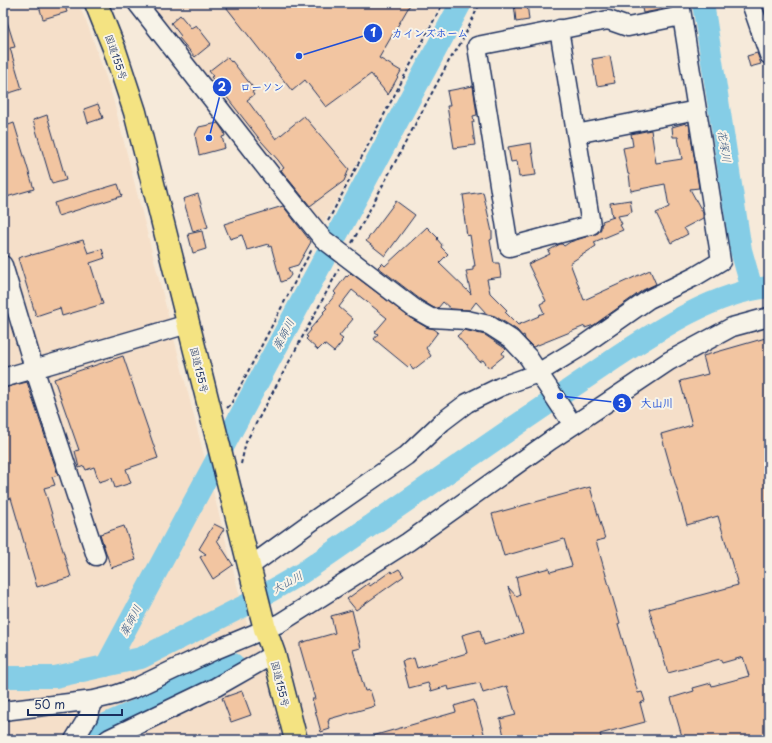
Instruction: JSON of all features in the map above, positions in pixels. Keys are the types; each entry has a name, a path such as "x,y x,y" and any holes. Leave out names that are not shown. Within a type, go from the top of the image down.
{"highway":[{"name":"国道155号","path":"96,3 114,48 135,112 249,567 265,629 274,654 296,740"}],"street":[{"path":"138,3 321,237 415,309 431,318 467,320 489,325 511,339 528,357 569,419"},
{"path":"751,3 769,56"},
{"path":"249,567 406,456 442,422 466,403 500,387 540,376 649,299 696,276 721,261 680,9 628,27 608,20 559,29 477,46 509,247 591,225 559,29"},
{"path":"576,134 697,110"},
{"path":"3,265 34,368 96,556"},
{"path":"3,710 94,700 115,696 215,650 280,623 408,542 569,419 669,361 732,327 769,317"},
{"path":"3,378 188,324"},
{"path":"108,740 216,687 274,654"},
{"path":"74,740 88,718 94,700"}],"path":[{"path":"213,422 231,404 321,237 443,3"},
{"path":"226,475 242,463 246,442 344,255 450,59 458,49 460,41 480,3"}],"shaded area":[{"path":"3,3 78,3 90,31 112,95 248,628 263,663 270,668 288,740 3,740"},
{"path":"144,3 441,3 340,195 319,230"},
{"path":"769,322 769,740 308,740 281,640 283,631 619,399 737,332"}],"building":[{"path":"38,3 64,3 67,12 43,19"},
{"path":"223,3 411,3 379,58 401,71 388,95 371,74 326,107 305,80 292,91"},
{"path":"514,3 527,3 529,20 516,22"},
{"path":"641,3 670,3 670,8 643,13"},
{"path":"3,15 5,15 15,47 10,48 22,89 3,95"},
{"path":"180,15 191,28 196,25 211,44 195,57 179,38 181,36 171,23"},
{"path":"757,53 761,64 750,67 747,56"},
{"path":"610,56 615,83 597,86 592,59"},
{"path":"227,57 231,62 232,61 255,90 252,92 254,95 247,100 276,139 304,116 349,169 344,181 310,206 281,170 284,168 278,160 261,141 211,77 213,76 209,71"},
{"path":"473,86 477,115 473,116 474,122 472,122 475,145 454,148 447,106 450,106 447,91"},
{"path":"98,104 103,118 88,123 84,109"},
{"path":"47,115 66,180 52,184 33,120"},
{"path":"14,123 34,189 3,198 3,127"},
{"path":"218,123 224,132 225,136 222,137 225,148 199,155 195,135 199,127"},
{"path":"686,123 686,125 689,124 699,188 690,189 703,213 703,218 684,228 688,234 671,243 656,213 669,207 665,184 631,191 623,148 633,146 631,134 651,130 656,163 682,159 678,137 673,137 672,127"},
{"path":"531,143 536,175 519,177 517,161 511,162 508,147"},
{"path":"118,184 122,196 58,216 54,203"},
{"path":"483,192 492,232 492,239 490,240 494,263 499,263 501,277 487,279 490,293 507,310 505,312 518,325 544,313 540,304 546,301 528,264 550,254 548,251 560,244 564,246 570,242 598,233 601,229 601,224 603,223 602,221 614,217 612,217 610,203 630,200 632,212 618,216 623,230 594,242 596,246 570,263 584,300 650,270 656,284 643,290 594,325 585,328 585,326 533,347 525,339 524,335 522,336 517,330 495,316 487,314 476,302 470,310 451,309 443,302 438,308 434,308 421,300 378,267 382,263 385,266 427,227 438,238 437,239 442,245 441,247 448,254 439,263 471,294 466,271 473,270 473,266 475,266 470,235 467,236 463,210 465,209 463,195"},
{"path":"198,194 208,227 193,232 183,199"},
{"path":"396,201 415,215 385,256 366,241"},
{"path":"283,206 311,242 298,265 288,268 291,275 288,279 281,282 271,246 269,247 268,244 247,250 242,235 230,239 224,224"},
{"path":"202,231 206,249 193,253 188,234"},
{"path":"83,240 88,253 102,249 105,258 90,263 103,304 62,316 60,308 36,316 18,258"},
{"path":"351,273 409,317 438,332 426,348 431,356 413,370 410,365 408,367 374,339 378,334 375,332 387,318 352,290 339,307 353,319 339,336 343,339 334,352 324,344 318,350 306,339 308,337 306,336 311,330 310,329 324,313 323,312 327,308 325,307 336,294 334,292 346,276 347,277"},
{"path":"464,330 485,335 506,349 502,353 504,356 489,368 483,360 480,362 457,336"},
{"path":"769,337 769,740 683,740 671,698 694,691 693,688 711,683 712,686 749,676 743,657 722,663 720,659 668,673 649,609 738,585 718,516 687,525 661,434 692,425 680,381 708,374 703,356"},
{"path":"123,356 158,458 126,469 131,483 115,488 112,478 99,482 94,467 86,470 84,466 79,468 75,451 79,450 54,379"},
{"path":"27,382 58,475 52,477 55,485 44,488 71,577 37,587 11,498 3,501 3,388"},
{"path":"590,487 605,539 596,541 620,623 618,624 638,693 642,692 645,701 640,703 645,722 600,734 602,740 505,740 500,719 516,715 507,686 483,693 480,683 449,690 448,686 431,691 428,683 409,688 402,661 414,658 417,668 467,653 462,635 480,630 484,645 523,633 508,587 517,597 520,595 516,577 549,568 550,572 572,566 564,539 504,556 492,514"},
{"path":"214,524 224,529 217,540 233,565 213,579 200,557 206,554 199,549"},
{"path":"124,526 136,560 111,568 100,534"},
{"path":"399,569 404,576 356,610 347,599 369,583 370,586 391,571 392,573"},
{"path":"352,610 361,648 353,650 365,691 370,690 375,706 329,719 330,729 321,732 312,699 315,699 300,643 335,633 331,616"},
{"path":"242,691 251,715 231,722 222,698"},
{"path":"474,700 486,740 370,740 369,737 456,712 454,706"}],"waterway":[{"name":"薬師川","path":"106,666 461,3"},
{"name":"花塚川","path":"703,3 741,250 752,289"},
{"name":"大山川","path":"3,677 55,677 141,658 250,603 302,573 524,420 669,324 727,297 769,287"},
{"path":"92,740 108,723 233,664"}],"place":[{"name":"カインズホーム","path":"299,56"},
{"name":"ローソン","path":"209,138"},
{"name":"大山川","path":"560,396"}]}
